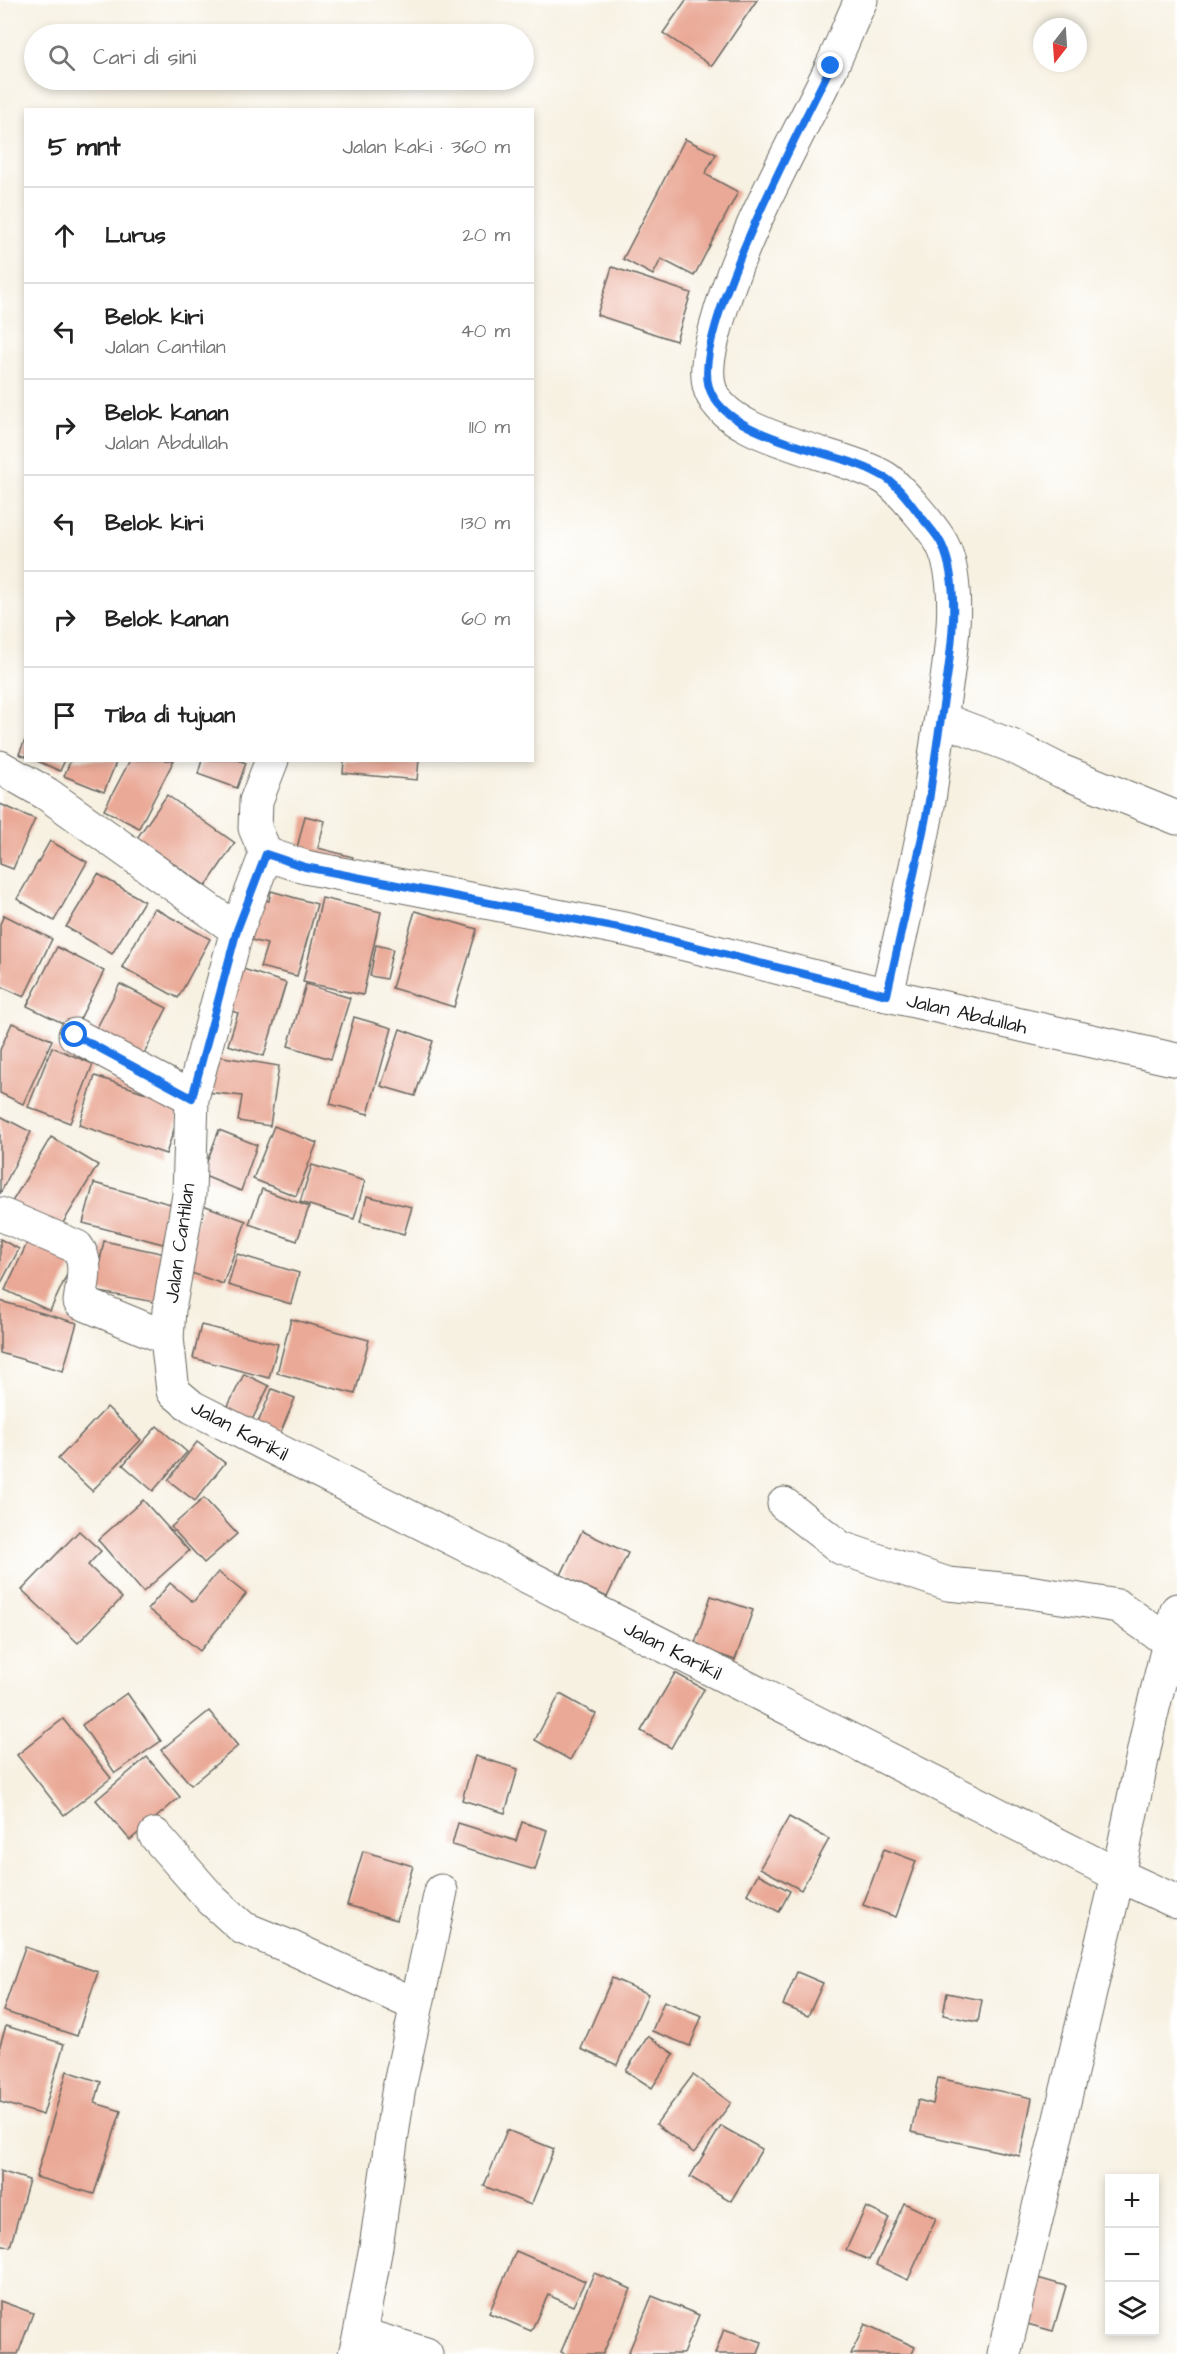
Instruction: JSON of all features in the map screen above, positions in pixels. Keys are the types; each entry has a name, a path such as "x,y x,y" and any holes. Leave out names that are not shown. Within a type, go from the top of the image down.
{"street":[{"path":"861,0 768,196 724,296 707,368 709,388 720,406 736,419 769,437 853,462 887,479 912,505 942,544 950,569 954,623 941,718 928,802 887,995"},
{"path":"941,718 1012,746 1061,771 1177,818"},
{"path":"266,854 255,828 256,801 271,762"},
{"path":"0,766 47,794 237,930"},
{"name":"Jalan Abdullah","path":"266,854 305,867 629,930 887,995 1177,1060"},
{"name":"Jalan Cantilan","path":"173,1391 167,1338 169,1310 189,1195 192,1098 237,930 266,854"},
{"path":"75,1035 192,1098"},
{"path":"0,1214 77,1247 82,1253 84,1268 80,1302 167,1338"},
{"name":"Jalan Karikil","path":"173,1391 192,1407 1118,1875 1177,1902"},
{"path":"784,1504 841,1548 948,1584 1023,1591 1118,1606 1169,1642"},
{"path":"1004,2354 1118,1875 1151,1716 1177,1610"},
{"path":"155,1835 212,1900 243,1928 416,2005"},
{"path":"422,2352 357,2344 376,2247 398,2093 441,1891"}],"building":[{"path":"686,0 757,0 712,66 663,33"},
{"path":"685,139 716,154 705,174 738,192 694,276 661,259 653,275 623,259"},
{"path":"612,267 691,293 676,341 597,315"},
{"path":"24,742 24,756 19,754"},
{"path":"40,762 64,762 60,771"},
{"path":"70,762 116,762 104,792 64,776"},
{"path":"129,762 173,762 139,828 104,810"},
{"path":"201,762 246,763 237,788 198,774"},
{"path":"344,762 419,762 417,780 343,773"},
{"path":"167,795 235,843 206,886 137,838"},
{"path":"0,804 35,819 13,869 0,864"},
{"path":"305,816 325,821 318,848 353,857 349,870 295,856"},
{"path":"50,841 87,862 54,921 17,899"},
{"path":"98,874 144,901 112,954 66,927"},
{"path":"271,891 317,904 297,976 260,967 267,944 240,937 251,896 269,901"},
{"path":"322,898 381,912 363,995 303,982"},
{"path":"154,908 210,939 178,998 122,967"},
{"path":"415,911 477,929 454,1007 392,988"},
{"path":"4,915 52,939 24,997 0,986 0,924"},
{"path":"376,945 393,949 386,979 370,976"},
{"path":"57,947 104,971 75,1029 27,1006"},
{"path":"234,966 286,983 264,1056 228,1045 238,1013 221,1008"},
{"path":"120,984 167,1008 141,1060 93,1035"},
{"path":"306,984 350,998 331,1059 288,1046"},
{"path":"354,1017 392,1028 368,1114 330,1104"},
{"path":"12,1023 52,1040 23,1104 0,1093 0,1050"},
{"path":"400,1029 433,1041 415,1096 381,1086"},
{"path":"52,1047 93,1064 70,1123 28,1107"},
{"path":"211,1055 279,1066 270,1126 238,1121 242,1096 206,1092"},
{"path":"95,1076 182,1105 166,1154 79,1125"},
{"path":"0,1116 31,1132 0,1194"},
{"path":"274,1126 317,1143 296,1196 253,1179"},
{"path":"219,1130 257,1145 241,1191 202,1175"},
{"path":"51,1137 98,1165 57,1233 10,1205"},
{"path":"312,1165 365,1181 354,1219 300,1202"},
{"path":"94,1183 174,1205 163,1244 83,1223"},
{"path":"262,1189 309,1207 297,1241 249,1224"},
{"path":"367,1196 412,1207 404,1234 360,1222"},
{"path":"203,1205 246,1221 223,1284 180,1269"},
{"path":"32,1233 77,1253 50,1311 5,1290"},
{"path":"0,1239 19,1249 0,1285"},
{"path":"104,1241 175,1256 165,1304 94,1291"},
{"path":"237,1254 299,1273 291,1304 228,1285"},
{"path":"0,1301 77,1323 63,1371 0,1353"},
{"path":"291,1319 369,1340 355,1394 277,1373"},
{"path":"201,1325 278,1344 269,1378 193,1358"},
{"path":"244,1374 269,1386 251,1422 226,1410"},
{"path":"272,1389 295,1398 278,1439 255,1430"},
{"path":"107,1407 141,1440 92,1491 58,1459"},
{"path":"157,1426 187,1452 153,1491 123,1465"},
{"path":"197,1442 225,1463 195,1501 168,1480"},
{"path":"204,1498 237,1534 204,1563 171,1527"},
{"path":"143,1500 189,1551 143,1592 98,1540"},
{"path":"79,1531 101,1551 88,1565 122,1598 78,1643 22,1590"},
{"path":"582,1531 628,1553 607,1597 561,1575"},
{"path":"218,1572 246,1594 200,1651 148,1609 170,1583 193,1602"},
{"path":"711,1596 753,1610 735,1660 694,1646"},
{"path":"675,1673 704,1689 671,1748 641,1731"},
{"path":"127,1693 161,1741 115,1773 82,1725"},
{"path":"560,1694 596,1714 570,1760 535,1740"},
{"path":"209,1711 238,1746 191,1785 161,1750"},
{"path":"63,1719 111,1778 64,1815 17,1755"},
{"path":"475,1756 518,1769 505,1813 462,1800"},
{"path":"147,1757 180,1797 130,1840 96,1800"},
{"path":"789,1817 829,1839 801,1890 760,1868"},
{"path":"522,1822 547,1830 535,1870 452,1845 458,1823 516,1841"},
{"path":"884,1849 916,1861 896,1917 863,1905"},
{"path":"363,1851 413,1866 397,1920 347,1905"},
{"path":"758,1874 790,1891 779,1912 747,1894"},
{"path":"25,1947 98,1972 77,2036 3,2011"},
{"path":"797,1972 823,1983 808,2016 783,2005"},
{"path":"612,1978 648,1994 617,2065 581,2049"},
{"path":"947,1993 982,2000 978,2022 943,2015"},
{"path":"664,2001 702,2016 690,2046 652,2031"},
{"path":"6,2026 64,2044 43,2115 0,2102 0,2045"},
{"path":"648,2036 674,2054 652,2088 626,2071"},
{"path":"67,2071 101,2082 95,2103 121,2111 94,2194 36,2177"},
{"path":"693,2075 731,2103 694,2153 656,2124"},
{"path":"938,2078 1032,2098 1020,2156 911,2132 918,2100 933,2104"},
{"path":"721,2126 762,2149 731,2201 690,2177"},
{"path":"507,2130 554,2149 531,2205 484,2186"},
{"path":"0,2171 29,2180 10,2247 0,2244"},
{"path":"904,2203 936,2218 908,2280 876,2265"},
{"path":"866,2207 889,2218 869,2260 846,2250"},
{"path":"516,2251 585,2281 573,2306 548,2295 531,2331 489,2313"},
{"path":"594,2273 631,2289 603,2354 565,2354 561,2352"},
{"path":"1034,2277 1066,2286 1053,2331 1020,2322"},
{"path":"652,2296 699,2315 683,2354 628,2354"},
{"path":"0,2301 33,2313 18,2354 0,2354"},
{"path":"865,2324 915,2347 912,2354 851,2354"},
{"path":"724,2329 762,2342 758,2354 715,2354"}],"route":[{"path":"75,1035 192,1098 237,930 266,854 305,867 629,930 887,995 928,802 949,668 954,623 950,569 942,544 912,505 887,479 853,462 769,437 736,419 720,406 709,388 707,368 724,296 768,196 831,66"}]}
